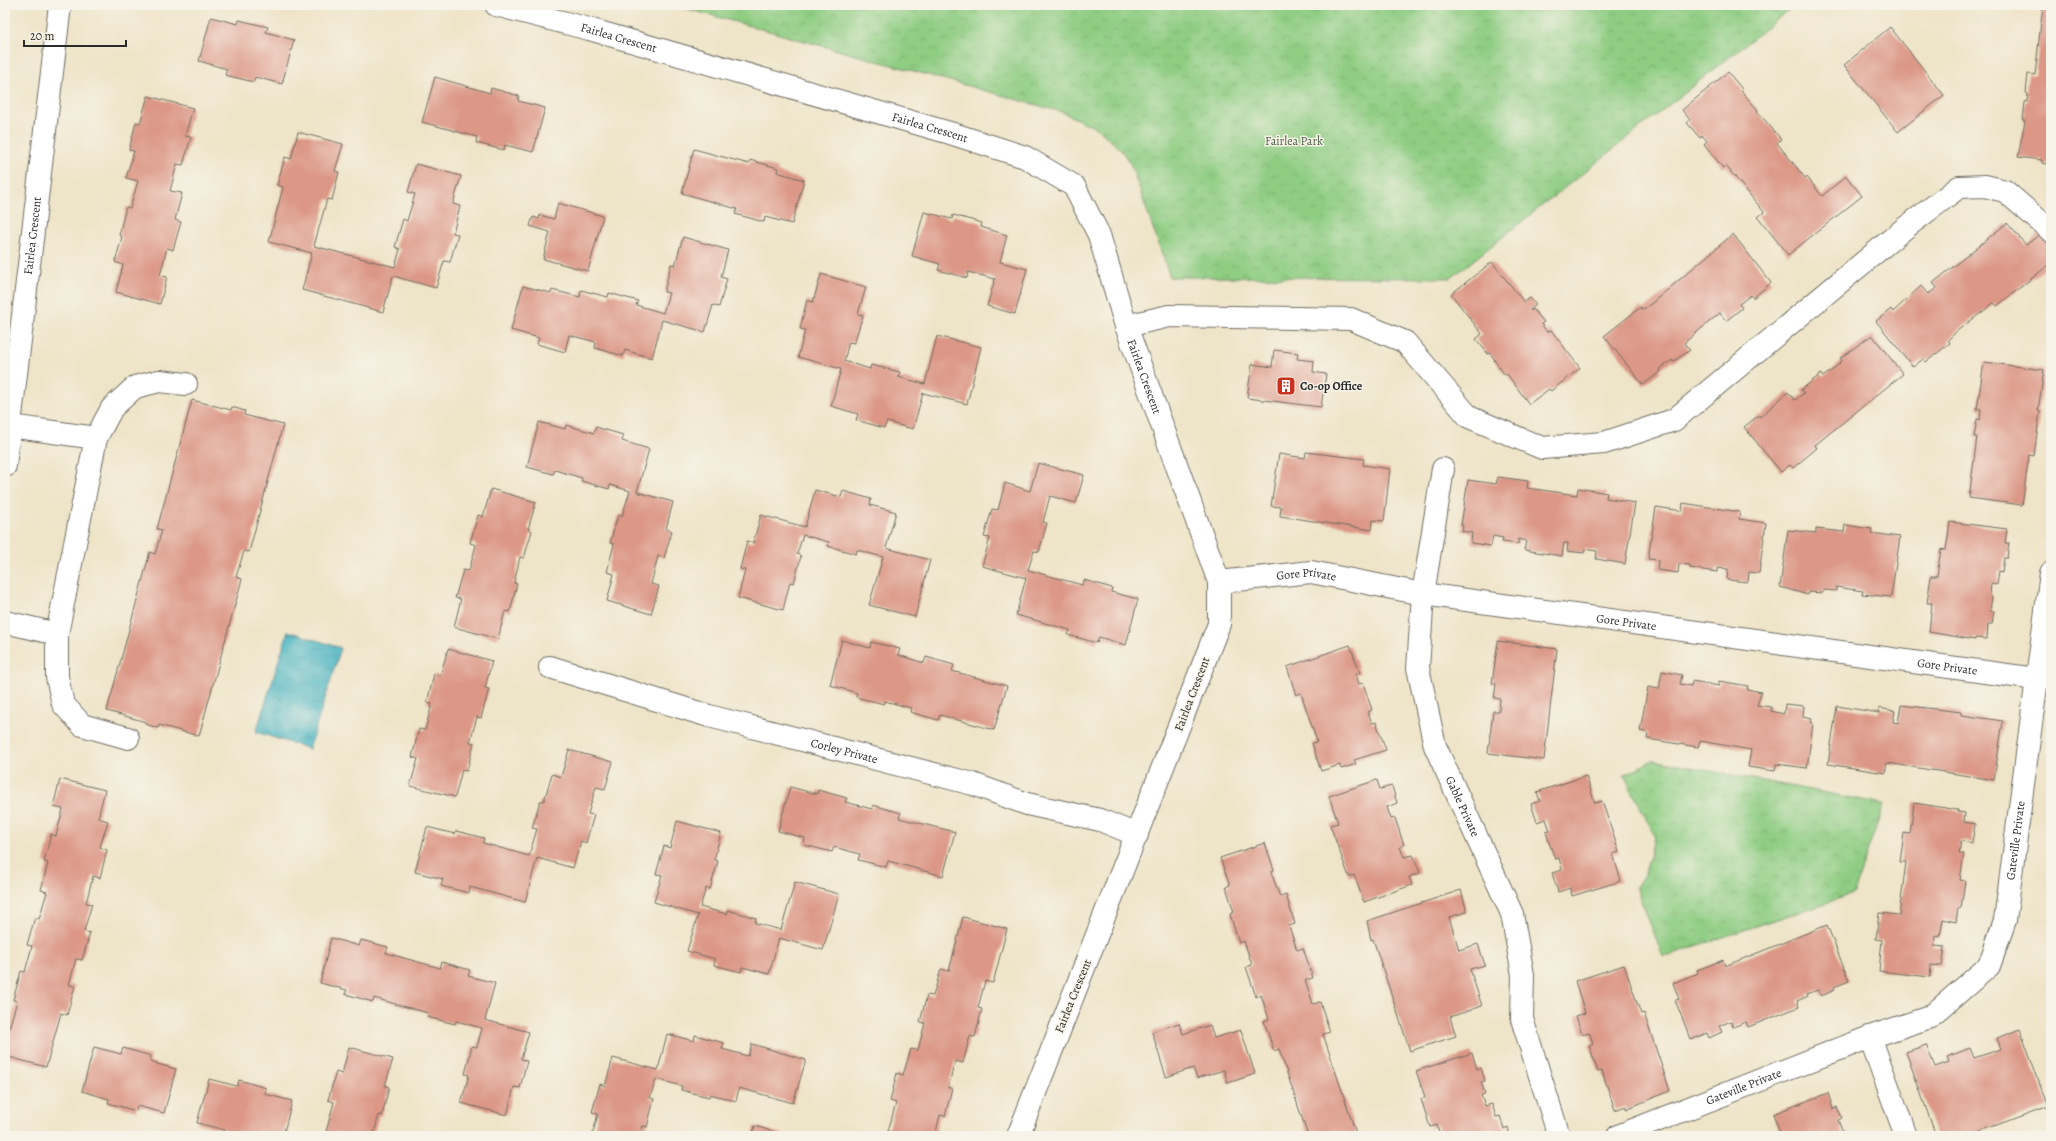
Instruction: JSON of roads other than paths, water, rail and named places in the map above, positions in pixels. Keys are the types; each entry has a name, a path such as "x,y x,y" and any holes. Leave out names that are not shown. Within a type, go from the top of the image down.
{"street":[{"name":"Fairlea Crescent","path":"5,466 60,5"},
{"name":"Fairlea Crescent","path":"496,5 589,29 950,132 1025,158 1074,186 1099,235 1126,326 1219,582 1219,624 1018,1136"},
{"path":"1126,326 1169,316 1351,319 1405,342 1469,417 1542,448 1604,443 1674,420 1904,228 1959,187 1985,186 2005,191 2051,231"},
{"path":"128,738 82,725 63,704 56,677 57,634 96,438 112,408 135,387 159,381 186,384"},
{"path":"10,426 96,438"},
{"name":"Gable Private","path":"1443,469 1423,594 1418,668 1435,746 1512,914 1523,975 1522,1019 1559,1136"},
{"name":"Gore Private","path":"1219,582 1310,572 1423,594 2036,679"},
{"name":"Gateville Private","path":"1618,1136 1870,1038 1930,1017 1989,966 2005,920 2051,573"},
{"path":"5,622 57,634"},
{"name":"Corley Private","path":"550,666 709,716 973,784 1027,804 1100,820 1137,835"},
{"path":"1870,1038 1906,1136"}],"water":[{"path":"288,631 341,648 309,749 256,732"}],"place":[{"name":"Co-op Office","path":"1286,386"}],"park label":[{"name":"Fairlea Park","path":"1294,141"}]}
